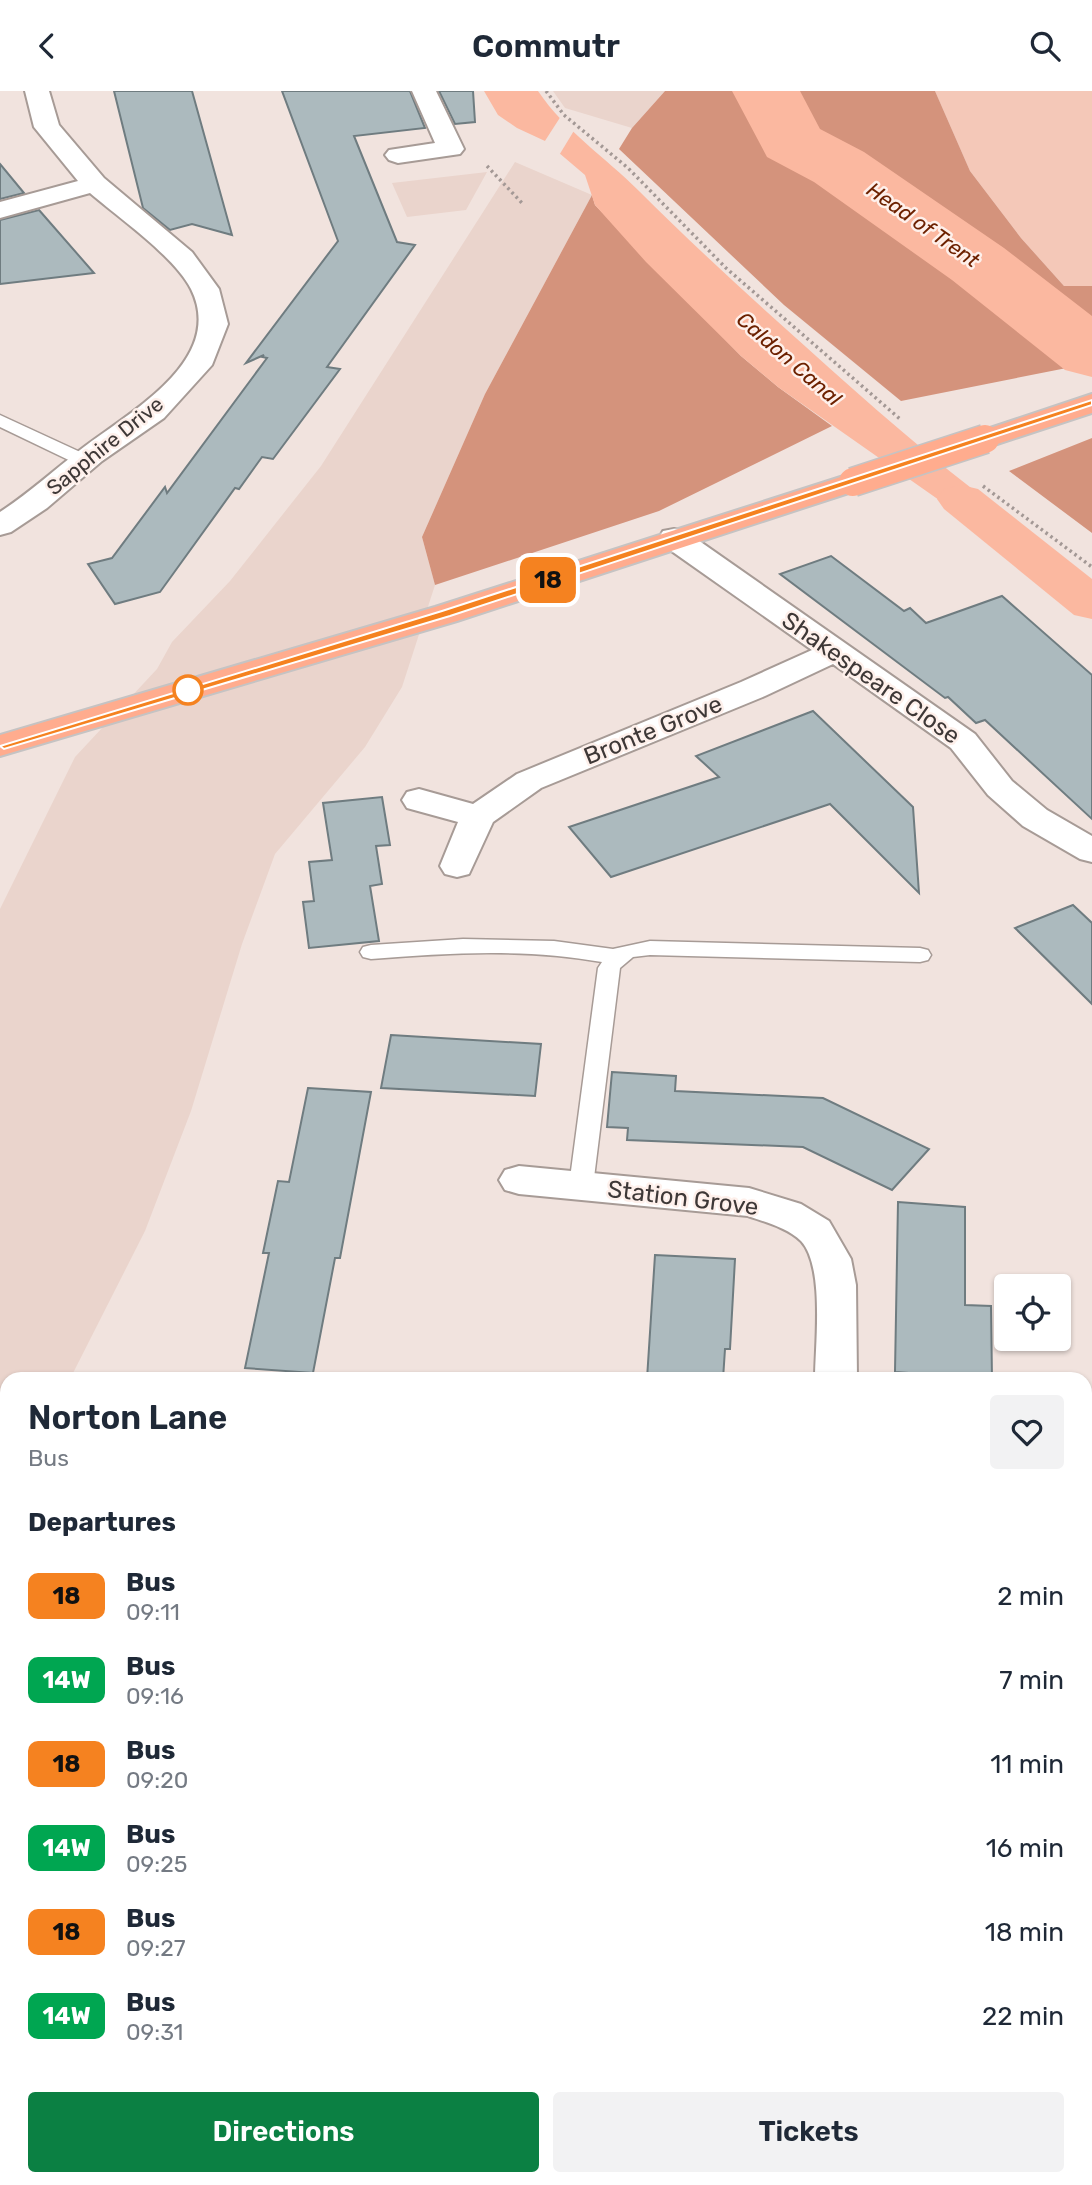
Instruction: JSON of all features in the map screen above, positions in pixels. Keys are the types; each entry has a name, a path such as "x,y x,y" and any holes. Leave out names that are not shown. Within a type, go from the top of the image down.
{"highway":[{"path":"0,746 446,614 1092,403"}],"street":[{"name":"Sapphire Drive","path":"0,526 36,502 85,461 154,412 198,365 214,324 205,289 182,258 95,184 47,127 37,91"},
{"path":"398,155 451,149 424,91"},
{"path":"0,210 95,184"},
{"name":"Shakespeare Close","path":"674,538 963,741 1000,788 1035,818 1092,851"},
{"name":"Bronte Grove","path":"478,817 529,781 753,689 833,652"},
{"path":"419,800 478,817 457,866"},
{"name":"Station Grove","path":"519,1180 749,1202 787,1214 815,1231 831,1259 836,1285 836,1372"}],"lane":[{"path":"0,420 85,461"},
{"path":"371,952 513,943 556,946 615,957"},
{"path":"581,1186 609,968 615,957 625,951 650,948 919,955"}],"path":[{"path":"546,91 564,115 628,169 726,268 901,421"},
{"path":"981,484 1092,567"}],"shaded area":[{"path":"553,91 665,91 632,128 565,108"},
{"path":"665,91 935,91 970,171 1021,238 1064,286 1092,286 1092,363 901,401 784,305 619,149 632,128"},
{"path":"935,91 1092,91 1092,286 1064,286 1021,238 970,171"},
{"path":"515,162 592,195 485,394 422,537 435,585 402,687 365,747 275,854 242,944 191,1111 145,1231 74,1372 0,1372 0,909 75,757 157,669 172,642 230,581 321,466"},
{"path":"487,172 466,210 407,217 392,183"},
{"path":"592,195 595,205 741,356 832,426 659,511 435,585 422,537 485,394"},
{"path":"1092,438 1092,533 1009,471"}],"water":[{"path":"484,91 538,91 560,119 834,372 949,471 1040,539 1013,558 939,500 778,387 741,356 646,262 595,205 585,175 545,141 517,128 498,115"}],"pier":[{"path":"561,116 575,129 558,157 543,144"}],"building":[{"path":"114,91 192,91 232,235 192,224 170,230 143,208"},
{"path":"282,91 410,91 425,128 354,136 397,242 415,245 327,367 340,369 273,459 262,457 239,489 235,488 160,592 115,604 88,564 112,558 165,487 167,493 267,358 262,357 264,355 246,363 338,241"},
{"path":"439,91 473,91 475,122 455,124"},
{"path":"0,164 24,193 0,199"},
{"path":"39,210 94,273 0,284 0,220"},
{"path":"831,556 904,611 910,608 926,623 1002,596 1092,675 1092,819 985,720 976,723 948,697 945,698 780,574"},
{"path":"813,711 913,807 919,893 830,804 611,877 569,827 719,777 696,756"},
{"path":"382,797 390,845 376,846 382,884 370,886 379,941 309,948 303,902 314,901 309,862 332,860 323,803"},
{"path":"1073,905 1092,923 1092,1004 1015,928"},
{"path":"391,1035 541,1044 535,1096 381,1088"},
{"path":"612,1072 676,1076 675,1091 823,1098 929,1149 892,1190 803,1147 627,1140 628,1128 607,1127"},
{"path":"308,1088 371,1092 340,1258 335,1258 313,1372 245,1368 269,1253 263,1253 278,1181 289,1182"},
{"path":"898,1202 965,1207 965,1305 991,1306 992,1372 895,1372"},
{"path":"655,1255 735,1259 730,1349 725,1349 723,1372 647,1372"}],"waterway":[{"name":"Head of Trent","path":"766,91 792,142 839,167 978,264 1092,354"},
{"name":"Caldon Canal","path":"961,499 1092,604"}],"bus line":[{"name":"18","path":"0,746 446,614 1092,403"}]}
